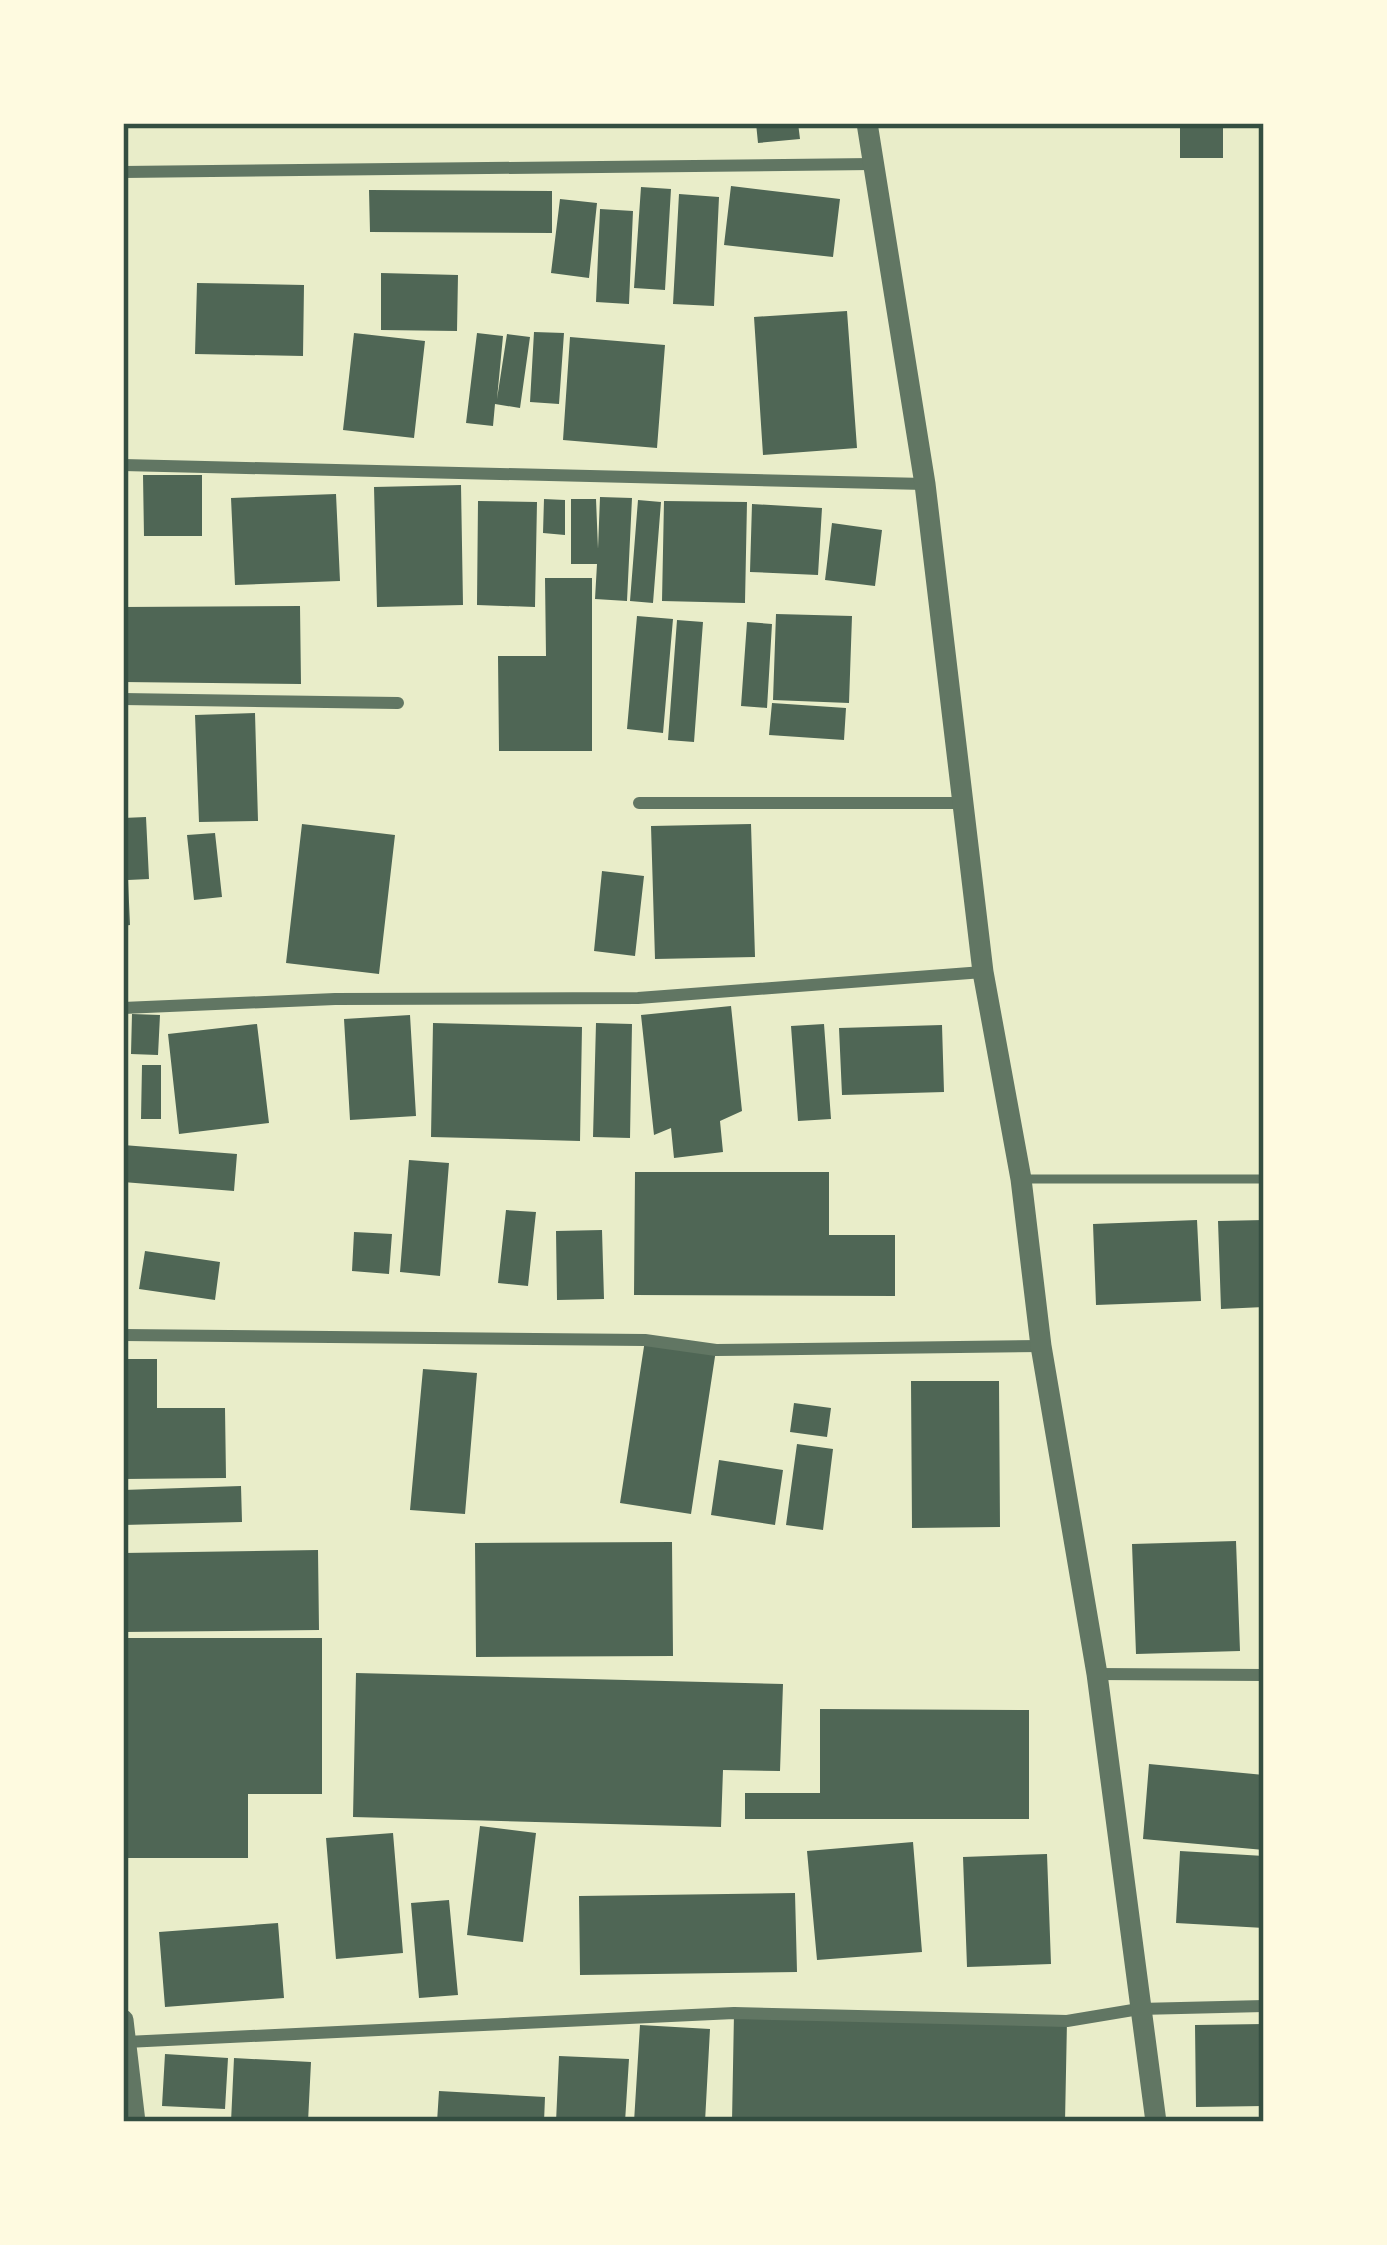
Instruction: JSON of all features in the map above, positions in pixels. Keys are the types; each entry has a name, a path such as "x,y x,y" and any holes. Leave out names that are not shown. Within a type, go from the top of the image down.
{"street":[{"path":"867,123 925,484 959,802 983,972 1022,1179 1041,1346 1096,1674 1156,2122"},
{"path":"123,172 872,164"},
{"path":"123,465 925,484"},
{"path":"123,699 398,703"},
{"path":"639,803 959,802"},
{"path":"123,1008 334,1000 638,998 983,972"},
{"path":"123,1335 645,1340 716,1350 1041,1346"},
{"path":"1096,1674 1264,1675"},
{"path":"135,2122 124,2031 734,2013 1067,2021 1139,2009 1264,2006"}],"lane":[{"path":"1022,1179 1264,1179"}],"building":[{"path":"756,123 798,123 800,139 758,143"},
{"path":"1180,123 1223,123 1223,158 1180,158"},
{"path":"731,186 840,199 833,257 724,245"},
{"path":"641,187 671,189 665,290 634,288"},
{"path":"369,190 552,191 552,233 370,232"},
{"path":"679,194 719,197 714,306 673,304"},
{"path":"560,199 597,203 589,278 551,273"},
{"path":"600,209 633,211 629,304 596,302"},
{"path":"381,273 458,275 457,331 381,330"},
{"path":"197,283 304,285 303,356 195,354"},
{"path":"847,311 857,448 763,455 754,317"},
{"path":"534,332 564,333 559,404 530,402"},
{"path":"354,333 425,341 414,438 343,430"},
{"path":"477,333 503,336 497,399 507,334 530,337 520,408 495,404 493,426 466,423"},
{"path":"570,337 665,345 657,448 563,440"},
{"path":"143,475 202,475 202,536 144,536"},
{"path":"461,485 463,605 377,607 374,487"},
{"path":"336,494 340,581 235,585 231,498"},
{"path":"600,497 632,498 627,601 595,599 597,564 571,564 571,499 596,499 598,549"},
{"path":"544,499 565,500 565,535 543,533"},
{"path":"638,500 661,502 653,603 630,601"},
{"path":"478,501 537,502 535,607 477,605"},
{"path":"664,501 747,502 745,603 662,601"},
{"path":"752,504 822,508 818,575 750,572"},
{"path":"832,523 882,530 875,586 825,580"},
{"path":"545,578 592,578 592,751 499,751 498,656 546,656"},
{"path":"300,606 301,684 123,682 123,607"},
{"path":"776,614 852,616 849,703 773,700"},
{"path":"637,616 673,619 663,733 627,729"},
{"path":"677,620 703,622 694,742 668,740"},
{"path":"747,622 772,624 767,708 741,706"},
{"path":"772,703 846,708 844,740 769,735"},
{"path":"255,713 258,821 199,822 195,715"},
{"path":"146,817 149,879 128,880 130,925 123,926 123,818"},
{"path":"302,824 395,835 379,974 286,963"},
{"path":"751,824 755,957 655,959 651,826"},
{"path":"215,833 222,897 194,900 187,835"},
{"path":"602,871 644,876 635,956 594,951"},
{"path":"731,1006 742,1111 720,1121 723,1152 674,1158 671,1128 654,1135 641,1015"},
{"path":"132,1014 160,1015 158,1055 131,1054"},
{"path":"410,1015 416,1116 350,1120 344,1019"},
{"path":"433,1023 582,1027 580,1141 431,1137"},
{"path":"596,1023 632,1024 630,1138 593,1137"},
{"path":"257,1024 269,1123 179,1134 168,1034"},
{"path":"824,1024 831,1119 798,1121 791,1026"},
{"path":"942,1025 944,1092 842,1095 839,1028"},
{"path":"142,1065 161,1065 161,1119 141,1119"},
{"path":"123,1145 237,1154 234,1191 123,1182"},
{"path":"409,1160 449,1163 440,1276 400,1272"},
{"path":"635,1172 829,1172 829,1235 895,1235 895,1296 634,1295"},
{"path":"506,1210 536,1212 528,1286 498,1283"},
{"path":"1197,1220 1201,1301 1096,1305 1093,1224"},
{"path":"1264,1220 1264,1307 1221,1309 1218,1221"},
{"path":"602,1230 604,1299 557,1300 556,1231"},
{"path":"354,1232 392,1234 389,1274 352,1271"},
{"path":"145,1251 220,1262 215,1300 139,1289"},
{"path":"645,1340 716,1350 691,1514 620,1503"},
{"path":"123,1359 157,1359 157,1408 225,1408 226,1478 123,1479"},
{"path":"423,1369 477,1373 465,1514 410,1510"},
{"path":"911,1381 999,1381 1000,1527 912,1528"},
{"path":"794,1403 831,1408 827,1437 790,1432"},
{"path":"797,1444 833,1449 823,1530 786,1525"},
{"path":"719,1460 783,1470 775,1525 711,1515"},
{"path":"241,1486 242,1522 123,1525 123,1490"},
{"path":"1236,1541 1240,1651 1136,1654 1132,1544"},
{"path":"672,1542 673,1656 476,1657 475,1543"},
{"path":"318,1550 319,1630 123,1632 123,1553"},
{"path":"123,1638 322,1638 322,1794 248,1794 248,1858 123,1858"},
{"path":"356,1673 783,1684 780,1771 723,1770 721,1827 353,1817"},
{"path":"820,1709 1029,1710 1029,1819 745,1819 745,1793 820,1793"},
{"path":"1149,1764 1264,1775 1264,1850 1143,1839"},
{"path":"480,1826 536,1833 523,1942 467,1935"},
{"path":"393,1833 403,1953 336,1959 326,1838"},
{"path":"913,1842 922,1952 817,1960 807,1851"},
{"path":"1180,1851 1264,1856 1264,1928 1176,1923"},
{"path":"1047,1854 1051,1964 967,1967 963,1857"},
{"path":"795,1893 797,1972 580,1975 579,1896"},
{"path":"449,1900 458,1995 419,1998 411,1903"},
{"path":"278,1923 284,1998 165,2007 159,1932"},
{"path":"734,2013 1067,2021 1065,2122 732,2122"},
{"path":"1264,2024 1264,2106 1196,2107 1195,2025"},
{"path":"640,2025 710,2029 705,2122 634,2122"},
{"path":"165,2054 228,2058 225,2109 162,2106"},
{"path":"559,2056 629,2059 625,2122 556,2122"},
{"path":"234,2058 311,2062 308,2122 231,2122"},
{"path":"439,2091 545,2097 544,2122 437,2122"}]}
